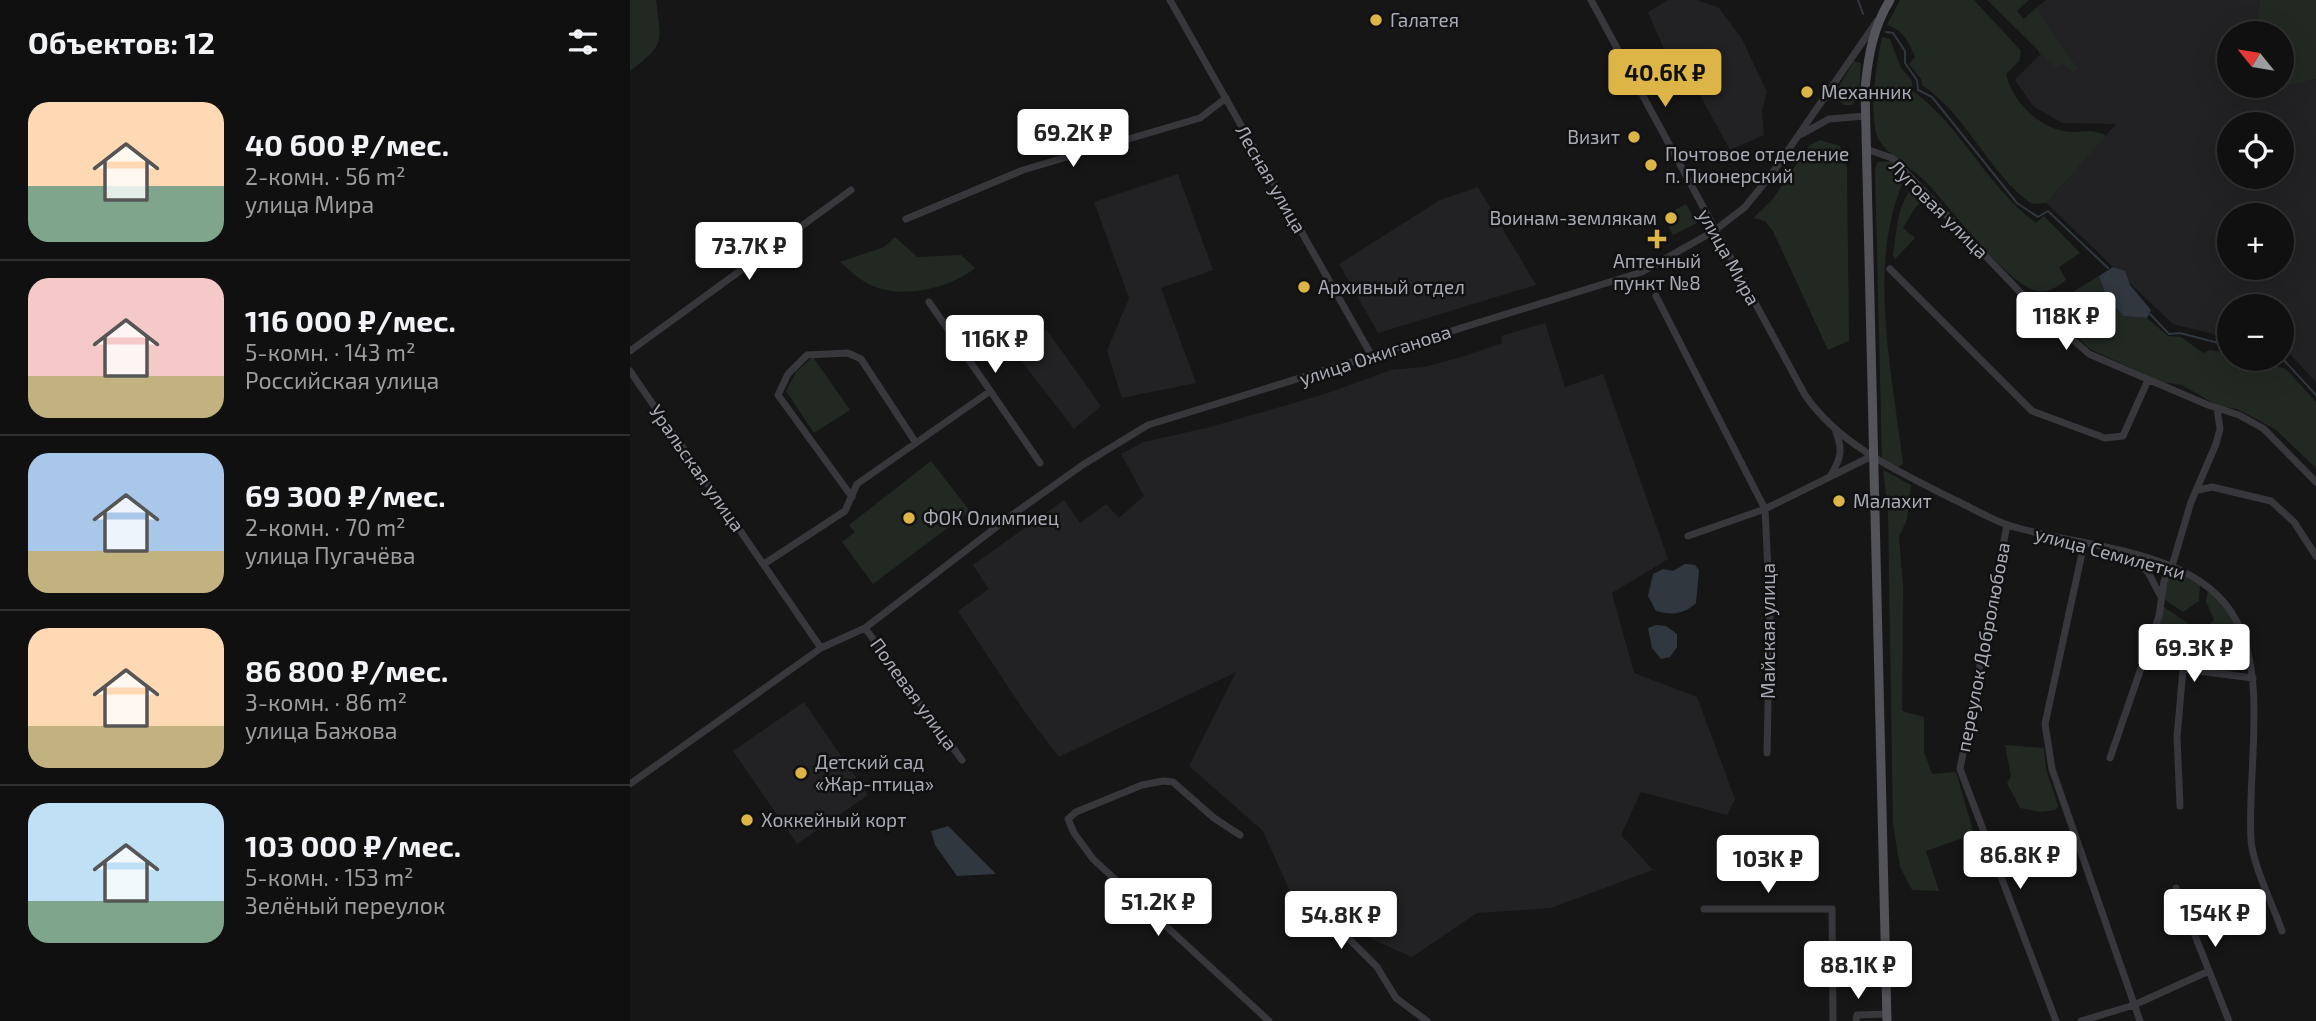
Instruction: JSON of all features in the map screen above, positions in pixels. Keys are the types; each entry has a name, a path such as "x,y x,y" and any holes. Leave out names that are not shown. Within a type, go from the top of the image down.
{"main road":[{"path":"1887,1018 1866,116 1867,71 1879,17 1890,0"}],"street":[{"name":"Лесная улица","path":"1170,0 1373,358"},
{"name":"улица Мира","path":"1591,0 1805,395 1835,431 1874,455"},
{"name":"улица Ожиганова","path":"630,784 821,648 865,628 1020,509 1084,464 1148,425 1373,358 1544,300 1642,272 1714,231 1759,192 1879,17"},
{"path":"906,219 1023,170 1200,118 1226,98"},
{"path":"1796,138 1829,119 1866,116"},
{"name":"Луговая улица","path":"1866,149 1892,158 2020,292 2089,354 2239,415 2264,429 2316,482"},
{"path":"630,351 851,190"},
{"path":"1889,269 2032,411 2105,439 2123,436 2148,380"},
{"path":"1656,296 1765,509"},
{"path":"929,302 1040,463"},
{"path":"852,497 778,395 788,374 807,355 848,353 860,359 916,443"},
{"name":"Уральская улица","path":"630,371 821,648"},
{"path":"764,564 845,511 857,484 989,392"},
{"path":"2110,758 2157,622 2164,582 2172,566 2191,502 2220,429 2217,408"},
{"path":"1831,475 1841,457 1842,446 1835,431"},
{"path":"1688,536 1765,509 1874,455"},
{"name":"улица Семилетки","path":"1874,455 1904,475 2007,525 2172,566 2209,588 2234,616 2249,651 2253,678 2252,844 2282,931"},
{"path":"2198,490 2212,487 2271,501 2294,522 2316,556"},
{"name":"Майская улица","path":"1765,509 1770,612 1767,753"},
{"name":"переулок Добролюбова","path":"2007,525 1960,769 2056,1021"},
{"path":"2084,544 2045,724 2052,769 2140,1021"},
{"path":"2129,555 2148,572 2159,589 2161,601"},
{"path":"2157,622 2162,640 2183,669 2253,678"},
{"name":"Полевая улица","path":"865,628 962,760"},
{"path":"2148,648 2173,657"},
{"path":"2179,806 2178,737 2183,669"},
{"path":"1240,835 1214,818 1180,787 1163,781 1142,785 1071,814 1069,825 1093,859 1269,1021"},
{"path":"2176,888 2229,1021"},
{"path":"1704,909 1832,909 1833,1021"},
{"path":"1294,910 1349,939 1377,967 1396,998 1427,1021"},
{"path":"2081,1021 2134,1005 2209,971"},
{"path":"1856,1021 1857,1015 1887,1018"}],"shaded area":[{"path":"630,0 656,0 659,34 655,48 630,71"},
{"path":"1668,0 1697,0 1719,8 1742,39 1767,92 1762,110 1764,135 1730,150 1695,86 1682,91 1648,12"},
{"path":"1900,0 1974,0 2021,51 2019,61 2006,74 2015,96 2030,114 2050,127 2106,136 2046,203 2032,204 2017,191 1952,112 1922,85 1921,79 1909,64 1915,57 1908,42 1901,33 1887,25"},
{"path":"1987,0 2029,0 2017,11 2024,19 2036,8 2078,69 2072,72 2063,64 2055,67"},
{"path":"2046,0 2260,0 2257,21 2217,21 2217,98 2294,98 2294,84 2316,79 2316,382 2294,358 2294,294 2217,294 2217,335 2173,324 2046,203 2116,124 2062,123 2033,106 2015,80 2040,55 2023,19"},
{"path":"2260,0 2316,0 2316,79 2294,84 2294,21 2257,21"},
{"path":"1882,37 1890,39 1901,68 1912,81 1913,91 1946,122 2003,192 2036,223 2044,216 2080,253 2059,267 2066,280 2041,292 2024,285 1994,259 1924,180 1881,144 1875,128 1874,102"},
{"path":"1854,61 1861,63 1859,93 1852,105 1844,105 1835,97 1835,93"},
{"path":"1820,140 1840,146 1847,167 1849,341 1828,350 1773,231 1765,221 1753,218 1772,200 1810,145"},
{"path":"1889,161 1899,167 1906,176 1894,209 1887,244 1884,281 1885,318 1903,464 1898,467 1882,461 1875,168 1878,162"},
{"path":"1178,174 1213,270 1161,288 1196,383 1122,398 1107,351 1129,298 1094,202"},
{"path":"1915,184 1926,197 1915,208 1903,228 1915,238 1895,259 1893,255 1899,217 1909,191"},
{"path":"1478,187 1536,285 1378,333 1339,264 1440,200"},
{"path":"1686,204 1697,223 1673,235 1663,216"},
{"path":"895,237 917,257 961,255 975,268 939,286 925,290 897,291 867,283 840,262 884,247"},
{"path":"2113,267 2125,271 2130,285 2151,310 2147,318 2124,316 2107,299 2099,276"},
{"path":"2099,276 2107,298 2124,316 2147,318 2168,336 2181,337 2203,353 2217,351 2217,371 2288,371 2316,402 2316,468 2275,429 2237,409 2218,406 2182,385 2162,382 2090,349 2044,306 2046,302 2069,294"},
{"path":"1545,323 1565,387 1603,374 1668,559 1612,593 1634,673 1697,697 1735,799 1727,815 1641,792 1621,835 1653,870 1551,908 1477,913 1412,957 1297,906 1262,830 1189,766 1236,672 1059,757 1026,714 958,611 989,589 973,565 1064,500 1080,523 1106,504 1119,518 1144,496 1121,454 1144,442 1210,427 1325,394 1391,370 1424,367 1465,356 1502,343 1501,336"},
{"path":"1046,329 1101,406 1074,429 1015,353"},
{"path":"813,357 850,410 814,433 786,391 796,372"},
{"name":"ФОК Олимпиец","path":"931,461 970,511 873,584 842,542 855,532 849,525"},
{"path":"1883,470 1911,485 1907,519 1899,537 1903,587 1902,711 1924,717 1924,752 1932,774 1956,772 1974,834 1926,851 1939,891 1912,890 1900,867 1893,824 1888,512"},
{"path":"1685,564 1695,565 1699,570 1696,603 1677,613 1656,611 1648,596 1653,574 1663,569 1673,571"},
{"path":"2172,569 2200,585 2199,601 2183,612 2164,599"},
{"path":"2208,591 2230,616 2235,626 2242,648 2241,669 2206,670 2153,646 2152,640 2160,628 2163,606 2190,625 2204,629 2214,620 2206,601"},
{"path":"1666,626 1677,634 1677,647 1670,657 1661,659 1652,648 1648,628"},
{"name":"Детский сад «Жар-птица»","path":"804,702 868,795 797,844 733,751"},
{"path":"2005,745 2044,748 2046,769 2058,806 2055,810 2040,812 2020,808 2007,783 2011,776"},
{"path":"948,826 996,874 957,876 935,845 931,831"}],"waterway":[{"path":"1858,0 1863,14"},
{"path":"1886,32 1893,33 1905,51 1905,63 1917,80 1918,90 1932,97 2017,203 2038,217 2048,211 2108,268"},
{"path":"2150,314 2169,334 2180,333 2217,343"},
{"path":"2294,371 2316,395"}],"place":[{"name":"Галатея","path":"1376,20"},
{"name":"Механник","path":"1807,92"},
{"name":"Визит","path":"1634,137"},
{"name":"Почтовое отделение п. Пионерский","path":"1651,165"},
{"name":"Воинам-землякам","path":"1671,218"},
{"name":"Аптечный пункт №8","path":"1657,239"},
{"name":"Архивный отдел","path":"1304,287"},
{"name":"Малахит","path":"1839,501"},
{"name":"ФОК Олимпиец","path":"909,518"},
{"name":"Детский сад «Жар-птица»","path":"801,773"},
{"name":"Хоккейный корт","path":"747,820"}]}
